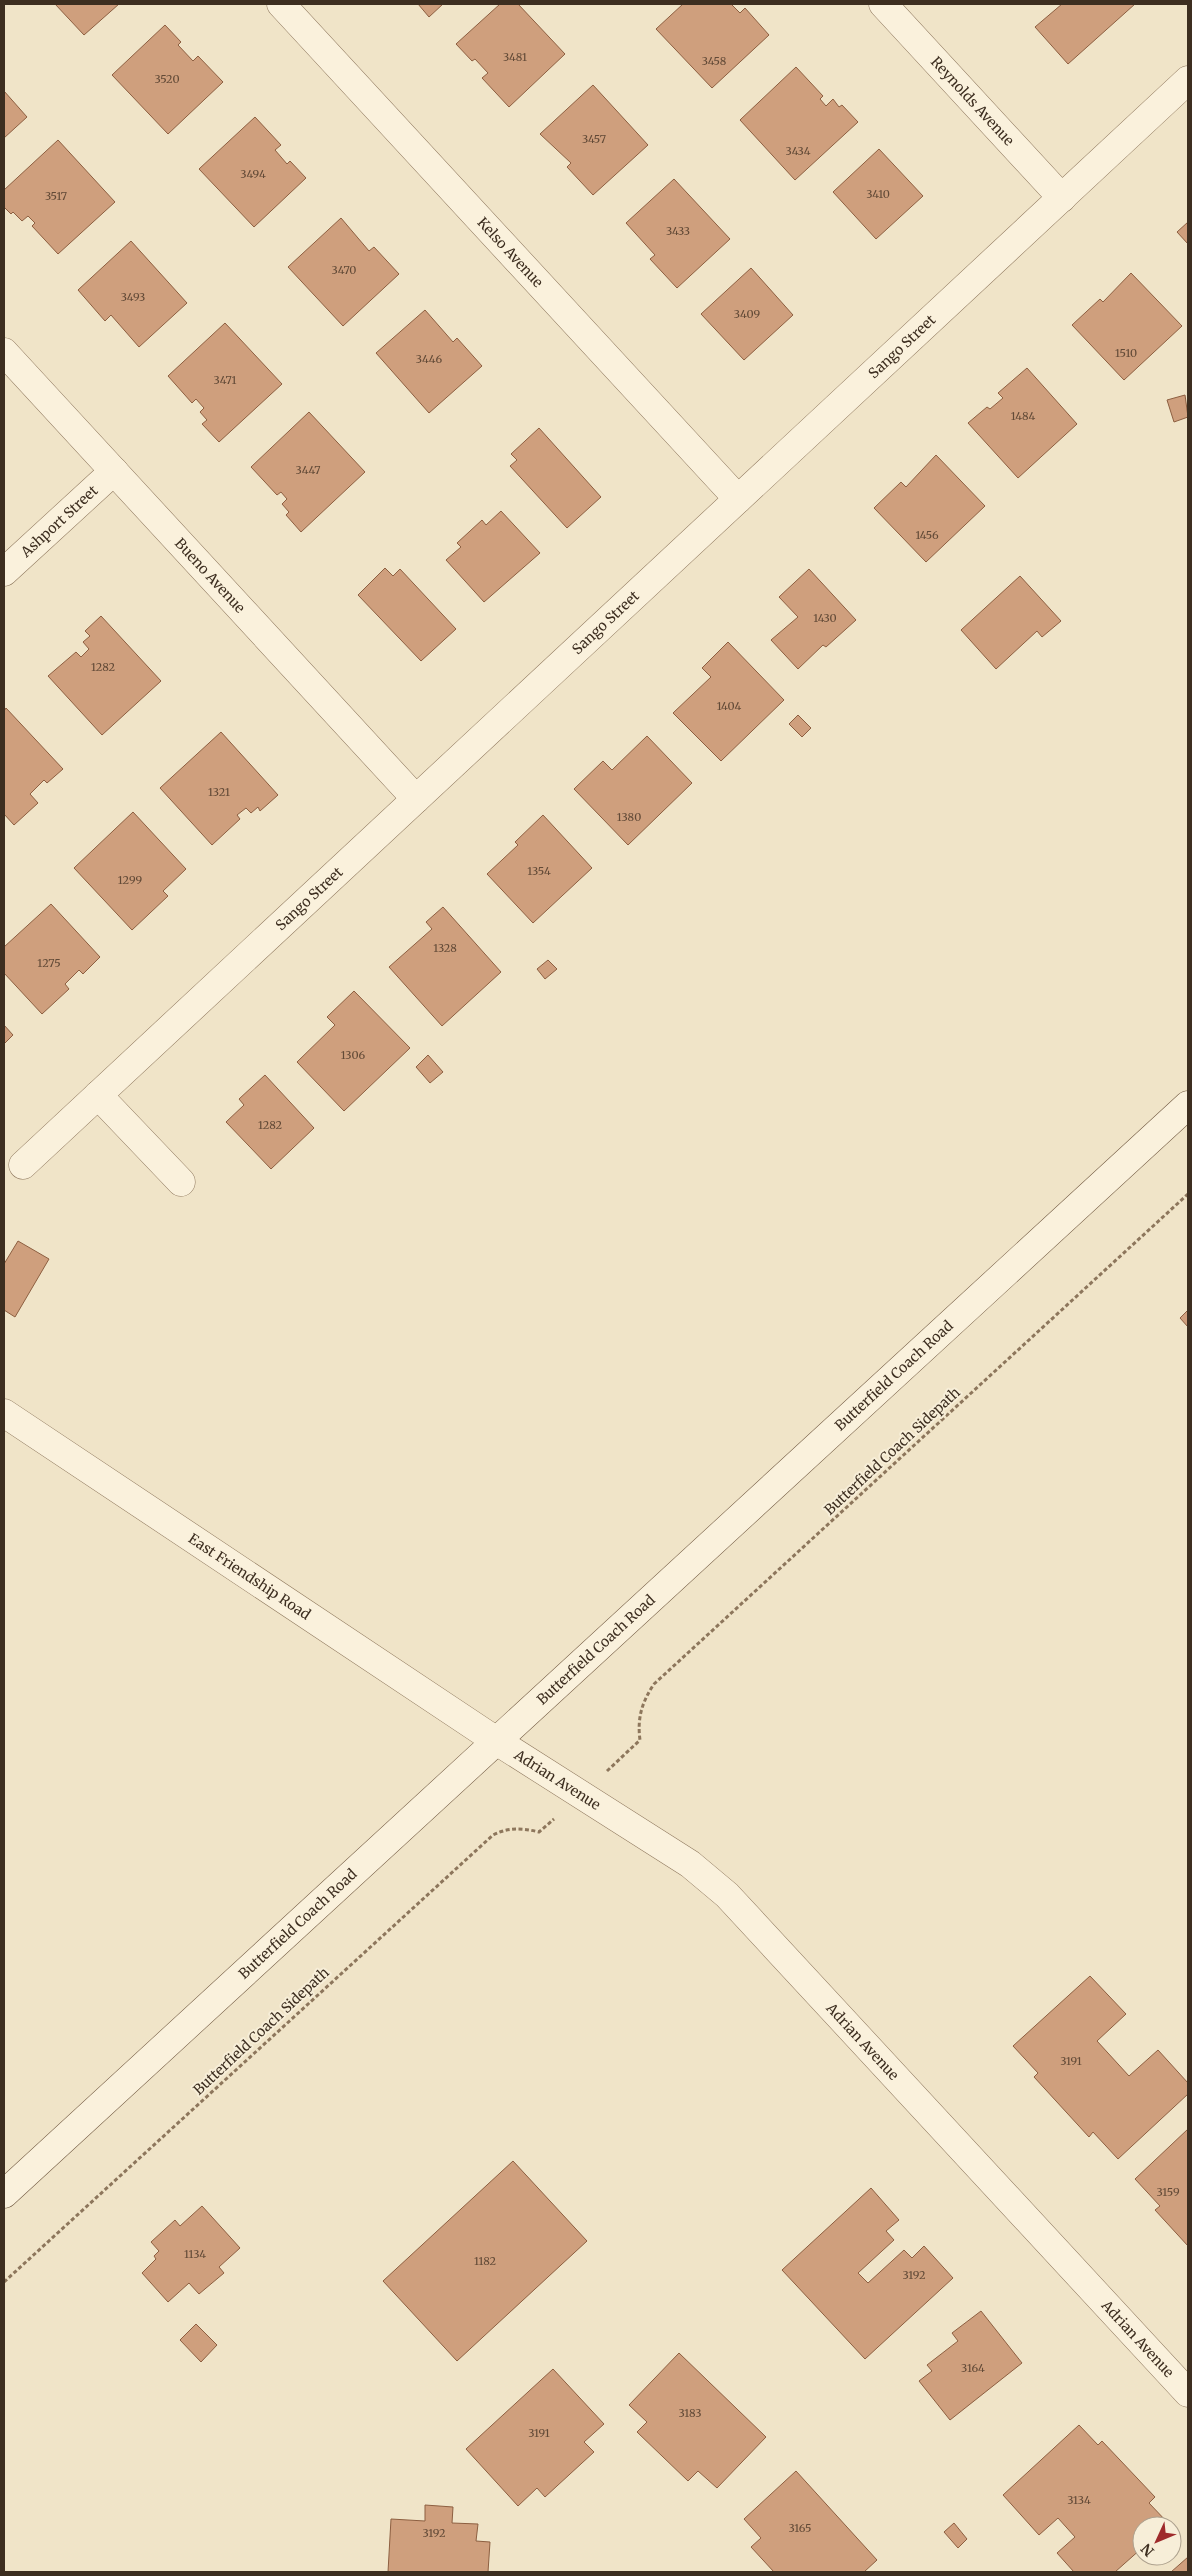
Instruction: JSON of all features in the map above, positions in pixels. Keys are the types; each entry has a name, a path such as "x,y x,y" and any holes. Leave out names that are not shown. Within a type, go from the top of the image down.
{"street":[{"name":"Kelso Avenue","path":"281,4 738,499"},
{"name":"Reynolds Avenue","path":"883,4 1062,198"},
{"name":"Sango Street","path":"23,1164 1188,80"},
{"name":"Bueno Avenue","path":"4,352 416,799"},
{"name":"Ashport Street","path":"4,572 114,471"},
{"path":"98,1095 181,1182"},
{"name":"Butterfield Coach Road","path":"4,2194 495,1740 1188,1105"},
{"name":"East Friendship Road","path":"4,1413 495,1740"},
{"name":"Adrian Avenue","path":"495,1740 690,1864 728,1895 1188,2393"}],"path":[{"name":"Butterfield Coach Sidepath","path":"640,1740 638,1726 640,1713 646,1697 654,1684 1188,1194"},
{"name":"Butterfield Coach Sidepath","path":"4,2282 487,1840 505,1829 524,1828 539,1832 545,1827"}],"building":[{"path":"55,4 119,4 84,35"},
{"path":"418,4 443,4 429,17"},
{"path":"500,4 518,4 565,54 509,107 482,78 488,73 475,59 472,61 456,44"},
{"path":"683,4 731,4 740,13 745,8 769,35 712,88 656,29"},
{"path":"1062,4 1135,4 1068,64 1035,27"},
{"path":"165,25 181,42 178,45 193,61 198,56 223,82 168,134 112,75"},
{"path":"796,67 823,96 820,99 826,106 833,99 839,107 842,105 858,122 795,180 740,120"},
{"path":"593,85 648,145 593,195 567,167 571,163 540,134"},
{"path":"4,91 27,117 4,138"},
{"path":"255,117 281,145 275,150 287,164 290,161 306,178 254,227 199,169"},
{"path":"58,140 115,202 58,254 32,226 35,223 28,216 22,221 13,212 11,214 4,207 4,190"},
{"path":"879,149 923,196 876,239 833,192"},
{"path":"674,179 730,239 677,288 650,259 655,255 626,223"},
{"path":"341,218 369,251 374,247 399,274 343,326 288,267"},
{"path":"1188,222 1188,244 1177,232"},
{"path":"131,241 187,303 139,347 111,315 105,321 78,290"},
{"path":"751,268 793,315 744,360 701,314"},
{"path":"1131,273 1182,326 1124,380 1072,325 1100,299 1103,302"},
{"path":"425,310 453,342 457,338 482,366 429,413 376,353"},
{"path":"225,323 282,384 219,442 202,424 207,420 200,412 204,408 196,399 192,403 168,376"},
{"path":"1027,368 1077,424 1018,478 968,423 987,407 990,409 1003,398 998,393"},
{"path":"1185,395 1188,417 1174,422 1167,400"},
{"path":"309,412 365,472 301,532 286,515 289,512 282,504 287,499 281,492 277,495 251,467"},
{"path":"539,428 601,497 567,528 510,466 517,460 511,454"},
{"path":"936,455 985,506 926,562 874,508 901,482 906,487"},
{"path":"501,511 540,553 484,602 446,560 461,547 457,543 482,520 486,525"},
{"path":"385,568 393,576 400,569 456,629 421,661 358,595"},
{"path":"809,569 856,620 826,647 823,645 798,669 771,640 798,617 779,597"},
{"path":"1020,576 1061,621 1042,637 1037,631 996,669 961,630"},
{"path":"101,616 161,681 102,735 48,676 76,652 81,657 89,649 83,642 90,636 85,631"},
{"path":"728,642 784,700 721,761 673,713 711,677 702,668"},
{"path":"6,708 63,769 47,783 44,780 30,794 38,803 14,825 4,814 4,711"},
{"path":"798,715 811,728 802,737 789,724"},
{"path":"221,732 278,795 260,811 258,807 251,813 246,808 237,815 240,819 212,845 160,788"},
{"path":"647,736 692,783 628,845 574,789 603,761 612,770"},
{"path":"133,812 186,869 163,891 168,896 132,930 74,868"},
{"path":"543,815 592,868 533,923 487,874 518,845 515,842"},
{"path":"51,904 100,957 83,974 79,970 65,984 69,989 42,1014 4,973 4,947"},
{"path":"443,907 501,972 442,1026 389,967 432,929 426,922"},
{"path":"548,960 557,969 545,979 537,969"},
{"path":"354,991 410,1048 344,1111 297,1062 335,1025 327,1017"},
{"path":"4,1025 13,1035 4,1044"},
{"path":"428,1055 443,1072 430,1083 416,1067"},
{"path":"265,1075 314,1128 271,1169 226,1122 244,1105 239,1099"},
{"path":"18,1241 49,1259 15,1317 4,1310 4,1264"},
{"path":"1188,1310 1188,1327 1180,1318"},
{"path":"1090,1976 1126,2014 1097,2041 1129,2076 1158,2050 1188,2083 1188,2094 1118,2159 1093,2132 1089,2137 1034,2077 1038,2073 1013,2046"},
{"path":"1188,2129 1188,2246 1155,2210 1160,2206 1135,2179"},
{"path":"513,2161 587,2241 457,2361 383,2281"},
{"path":"871,2188 899,2220 886,2231 894,2240 858,2273 868,2283 904,2250 912,2258 924,2246 953,2278 865,2359 782,2270"},
{"path":"202,2206 240,2248 219,2267 224,2273 199,2294 189,2283 168,2302 142,2273 156,2259 154,2256 159,2251 151,2242 175,2220 180,2226"},
{"path":"981,2311 1022,2363 950,2420 919,2381 932,2371 927,2365 958,2341 952,2333"},
{"path":"196,2324 217,2345 201,2362 180,2340"},
{"path":"679,2353 766,2437 717,2488 698,2471 688,2481 637,2432 647,2422 629,2405"},
{"path":"553,2369 604,2424 584,2442 594,2452 545,2497 537,2488 518,2506 466,2449"},
{"path":"1079,2425 1098,2445 1102,2441 1155,2497 1149,2503 1161,2516 1132,2516 1132,2557 1115,2572 1074,2572 1057,2553 1075,2537 1058,2518 1039,2535 1003,2495"},
{"path":"796,2471 877,2560 864,2572 774,2572 751,2547 761,2538 744,2519"},
{"path":"425,2505 453,2507 452,2523 478,2524 476,2541 490,2542 488,2572 388,2572 391,2519 425,2521"},
{"path":"954,2523 967,2539 958,2548 944,2532"},
{"path":"1188,2557 1188,2572 1171,2572 1178,2566 1182,2566 1182,2562"}]}
